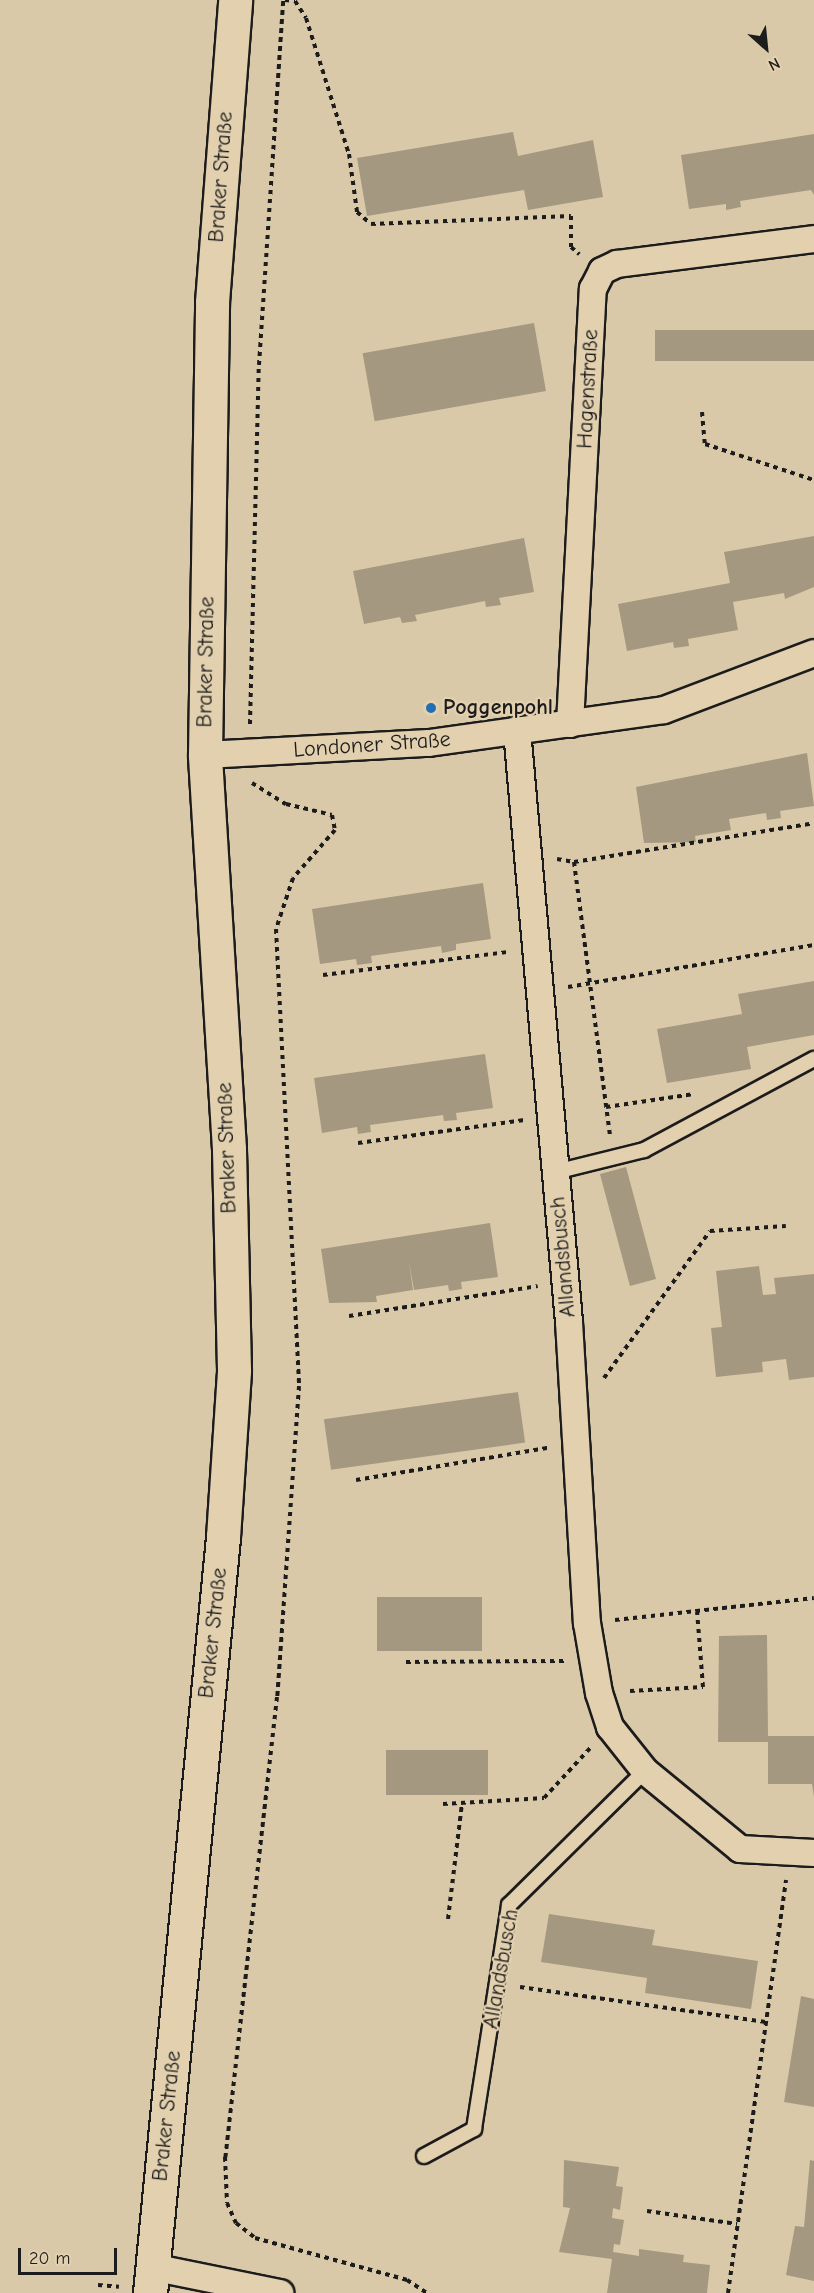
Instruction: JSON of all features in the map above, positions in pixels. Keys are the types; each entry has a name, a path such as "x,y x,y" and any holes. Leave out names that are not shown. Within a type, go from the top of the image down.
{"street":[{"name":"Braker Straße","path":"151,2280 223,1537 234,1370 229,1149 205,755 212,302 235,0"},
{"path":"602,272 617,264 814,239"},
{"name":"Hagenstraße","path":"570,724 593,289 602,272"},
{"name":"Londoner Straße","path":"205,755 429,743 664,710 752,681 814,653"},
{"name":"Allandsbusch","path":"517,730 566,1281 587,1623 599,1693 610,1727 645,1771 740,1849 802,1853"},
{"path":"151,2280 280,2293"}],"lane":[{"path":"555,1172 644,1150 814,1059"},
{"name":"Allandsbusch","path":"424,2156 474,2129 509,1905 645,1771"}],"path":[{"path":"428,2293 396,2276 255,2238 236,2223 227,2203 225,2157 277,1697 299,1386 276,929 293,878 335,830 332,815 286,804 252,785 250,753 259,365 284,0 295,1 306,18 349,154 357,212 371,224 571,216 571,247 602,272"},
{"path":"702,412 705,444 814,480"},
{"path":"549,858 574,862 814,823"},
{"path":"574,862 610,1140"},
{"path":"540,992 814,945"},
{"path":"323,975 536,948"},
{"path":"606,1107 703,1093 723,1107"},
{"path":"358,1143 551,1116"},
{"path":"573,1394 594,1391 710,1231 786,1226"},
{"path":"349,1316 566,1281"},
{"path":"356,1480 576,1443"},
{"path":"587,1623 814,1598"},
{"path":"599,1693 703,1687 698,1611"},
{"path":"406,1662 592,1660"},
{"path":"443,1804 544,1798 610,1727"},
{"path":"448,1919 462,1804"},
{"path":"728,2293 766,2022 802,1853"},
{"path":"497,1984 766,2022"},
{"path":"647,2211 737,2224"}],"building":[{"path":"513,132 518,156 593,140 603,197 528,210 524,190 367,216 357,158"},
{"path":"814,134 814,195 811,190 740,201 741,207 726,210 726,204 689,209 681,155"},
{"path":"534,323 546,391 375,421 363,353"},
{"path":"655,330 814,330 814,361 655,361"},
{"path":"814,536 814,587 785,599 784,593 733,602 738,630 688,639 689,646 674,648 673,642 627,651 618,604 730,583 724,552"},
{"path":"524,538 534,592 499,598 501,605 486,607 485,601 415,615 417,621 402,623 400,617 364,624 353,571"},
{"path":"807,753 814,806 780,811 781,818 767,820 766,813 729,819 731,830 695,836 696,842 644,843 636,787"},
{"path":"483,883 491,939 456,944 456,950 442,953 441,946 371,956 372,963 357,965 356,959 320,964 312,909"},
{"path":"814,981 814,1035 747,1047 751,1069 667,1083 657,1029 742,1014 738,994"},
{"path":"485,1054 493,1108 456,1113 457,1120 444,1121 443,1115 370,1125 371,1132 358,1134 357,1127 322,1133 314,1078"},
{"path":"626,1167 656,1279 630,1286 600,1174"},
{"path":"490,1223 498,1277 461,1282 462,1289 449,1291 448,1285 414,1290 409,1262 413,1290 376,1296 377,1302 329,1303 321,1249"},
{"path":"759,1266 763,1295 776,1294 774,1278 814,1274 814,1377 789,1380 786,1359 762,1362 763,1372 716,1377 711,1328 722,1327 716,1271"},
{"path":"518,1392 525,1443 331,1470 324,1419"},
{"path":"377,1597 482,1597 482,1651 377,1651"},
{"path":"767,1635 768,1736 814,1736 814,1797 812,1784 768,1784 768,1742 718,1742 719,1636"},
{"path":"386,1750 488,1750 488,1795 386,1795"},
{"path":"549,1914 655,1930 652,1945 758,1961 751,2009 645,1993 647,1978 541,1962"},
{"path":"801,1996 814,1999 814,2107 784,2102"},
{"path":"564,2160 619,2167 616,2186 623,2187 620,2210 613,2208 612,2218 624,2220 620,2245 614,2244 613,2252 639,2256 639,2249 684,2255 683,2262 710,2265 707,2293 607,2293 612,2259 559,2252 570,2208 563,2207"},
{"path":"810,2160 814,2161 814,2281 786,2275 795,2226 804,2227"}],"place":[{"name":"Poggenpohl","path":"431,708"}]}
